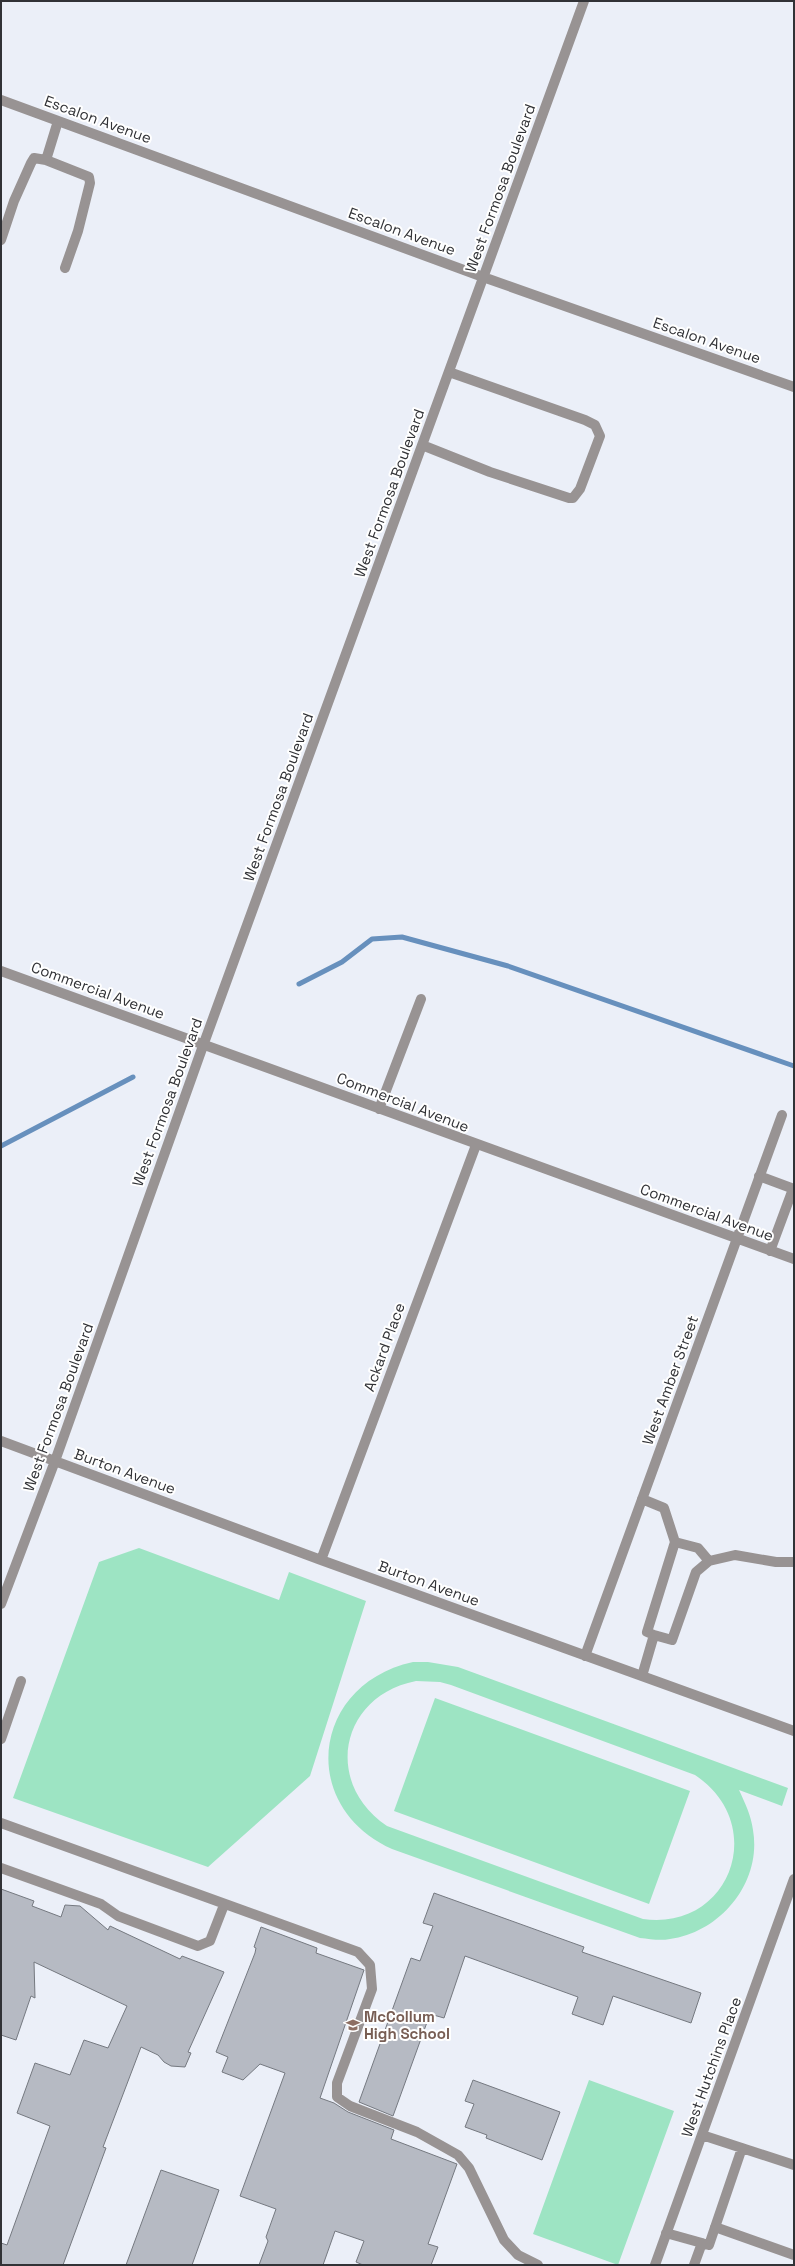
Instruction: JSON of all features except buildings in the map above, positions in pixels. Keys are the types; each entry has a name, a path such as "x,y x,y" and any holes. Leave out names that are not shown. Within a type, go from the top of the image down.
{"street":[{"name":"West Formosa Boulevard","path":"1,1604 584,1"},
{"name":"Escalon Avenue","path":"1,100 483,277 794,387"},
{"path":"46,160 58,121"},
{"path":"1,240 14,201 30,163 34,158 46,160 89,177 90,183 78,231 65,268"},
{"path":"422,446 490,472 573,498 580,490 600,436 595,426 585,420 449,372"},
{"name":"Commercial Avenue","path":"1,971 204,1043 476,1145 794,1259"},
{"path":"379,1109 421,999"},
{"name":"West Amber Street","path":"585,1656 782,1115"},
{"name":"Ackard Place","path":"321,1560 476,1145"},
{"path":"759,1176 794,1189 770,1250"},
{"name":"Burton Avenue","path":"1,1441 321,1560 794,1731"},
{"path":"642,1499 664,1508 675,1542 647,1632 654,1635 672,1640 696,1572 709,1560 735,1555 776,1562 794,1562"},
{"path":"675,1542 698,1548 709,1560"},
{"path":"642,1676 654,1635"},
{"path":"1,1739 21,1681"},
{"path":"1,1823 224,1905 340,1944 358,1952 370,1965 372,1989 337,2083 337,2097 350,2106 417,2132 458,2155 468,2168 504,2240 518,2255 538,2265"},
{"path":"1,1868 101,1904 118,1916 198,1946 210,1941 224,1905"},
{"name":"West Hutchins Place","path":"655,2265 794,1879"},
{"path":"702,2135 794,2165"},
{"path":"666,2233 709,2245 742,2148"},
{"path":"715,2227 794,2255"},
{"path":"694,2265 702,2243"}],"green space":[{"path":"139,1548 279,1600 289,1572 366,1601 310,1776 208,1867 13,1798 99,1562"},
{"path":"413,1662 428,1662 458,1667 788,1788 782,1806 739,1790 751,1819 754,1849 751,1868 744,1885 734,1901 721,1915 706,1926 689,1934 666,1940 640,1938 392,1849 361,1830 341,1805 330,1777 329,1748 337,1719 354,1694 379,1675","holes":["416,1681 440,1682 695,1775 718,1796 730,1820 734,1845 730,1870 718,1892 699,1908 674,1918 643,1919 387,1826 367,1808 354,1787 348,1765 349,1743 357,1722 370,1704 390,1690"]},
{"path":"435,1698 690,1791 649,1904 394,1811"},
{"path":"589,2080 674,2111 618,2265 533,2234"}],"waterway":[{"path":"299,984 342,962 372,939 402,937 508,966 794,1066"},
{"path":"1,1146 133,1077"}],"place":[{"name":"McCollum High School","path":"353,2025"}]}
